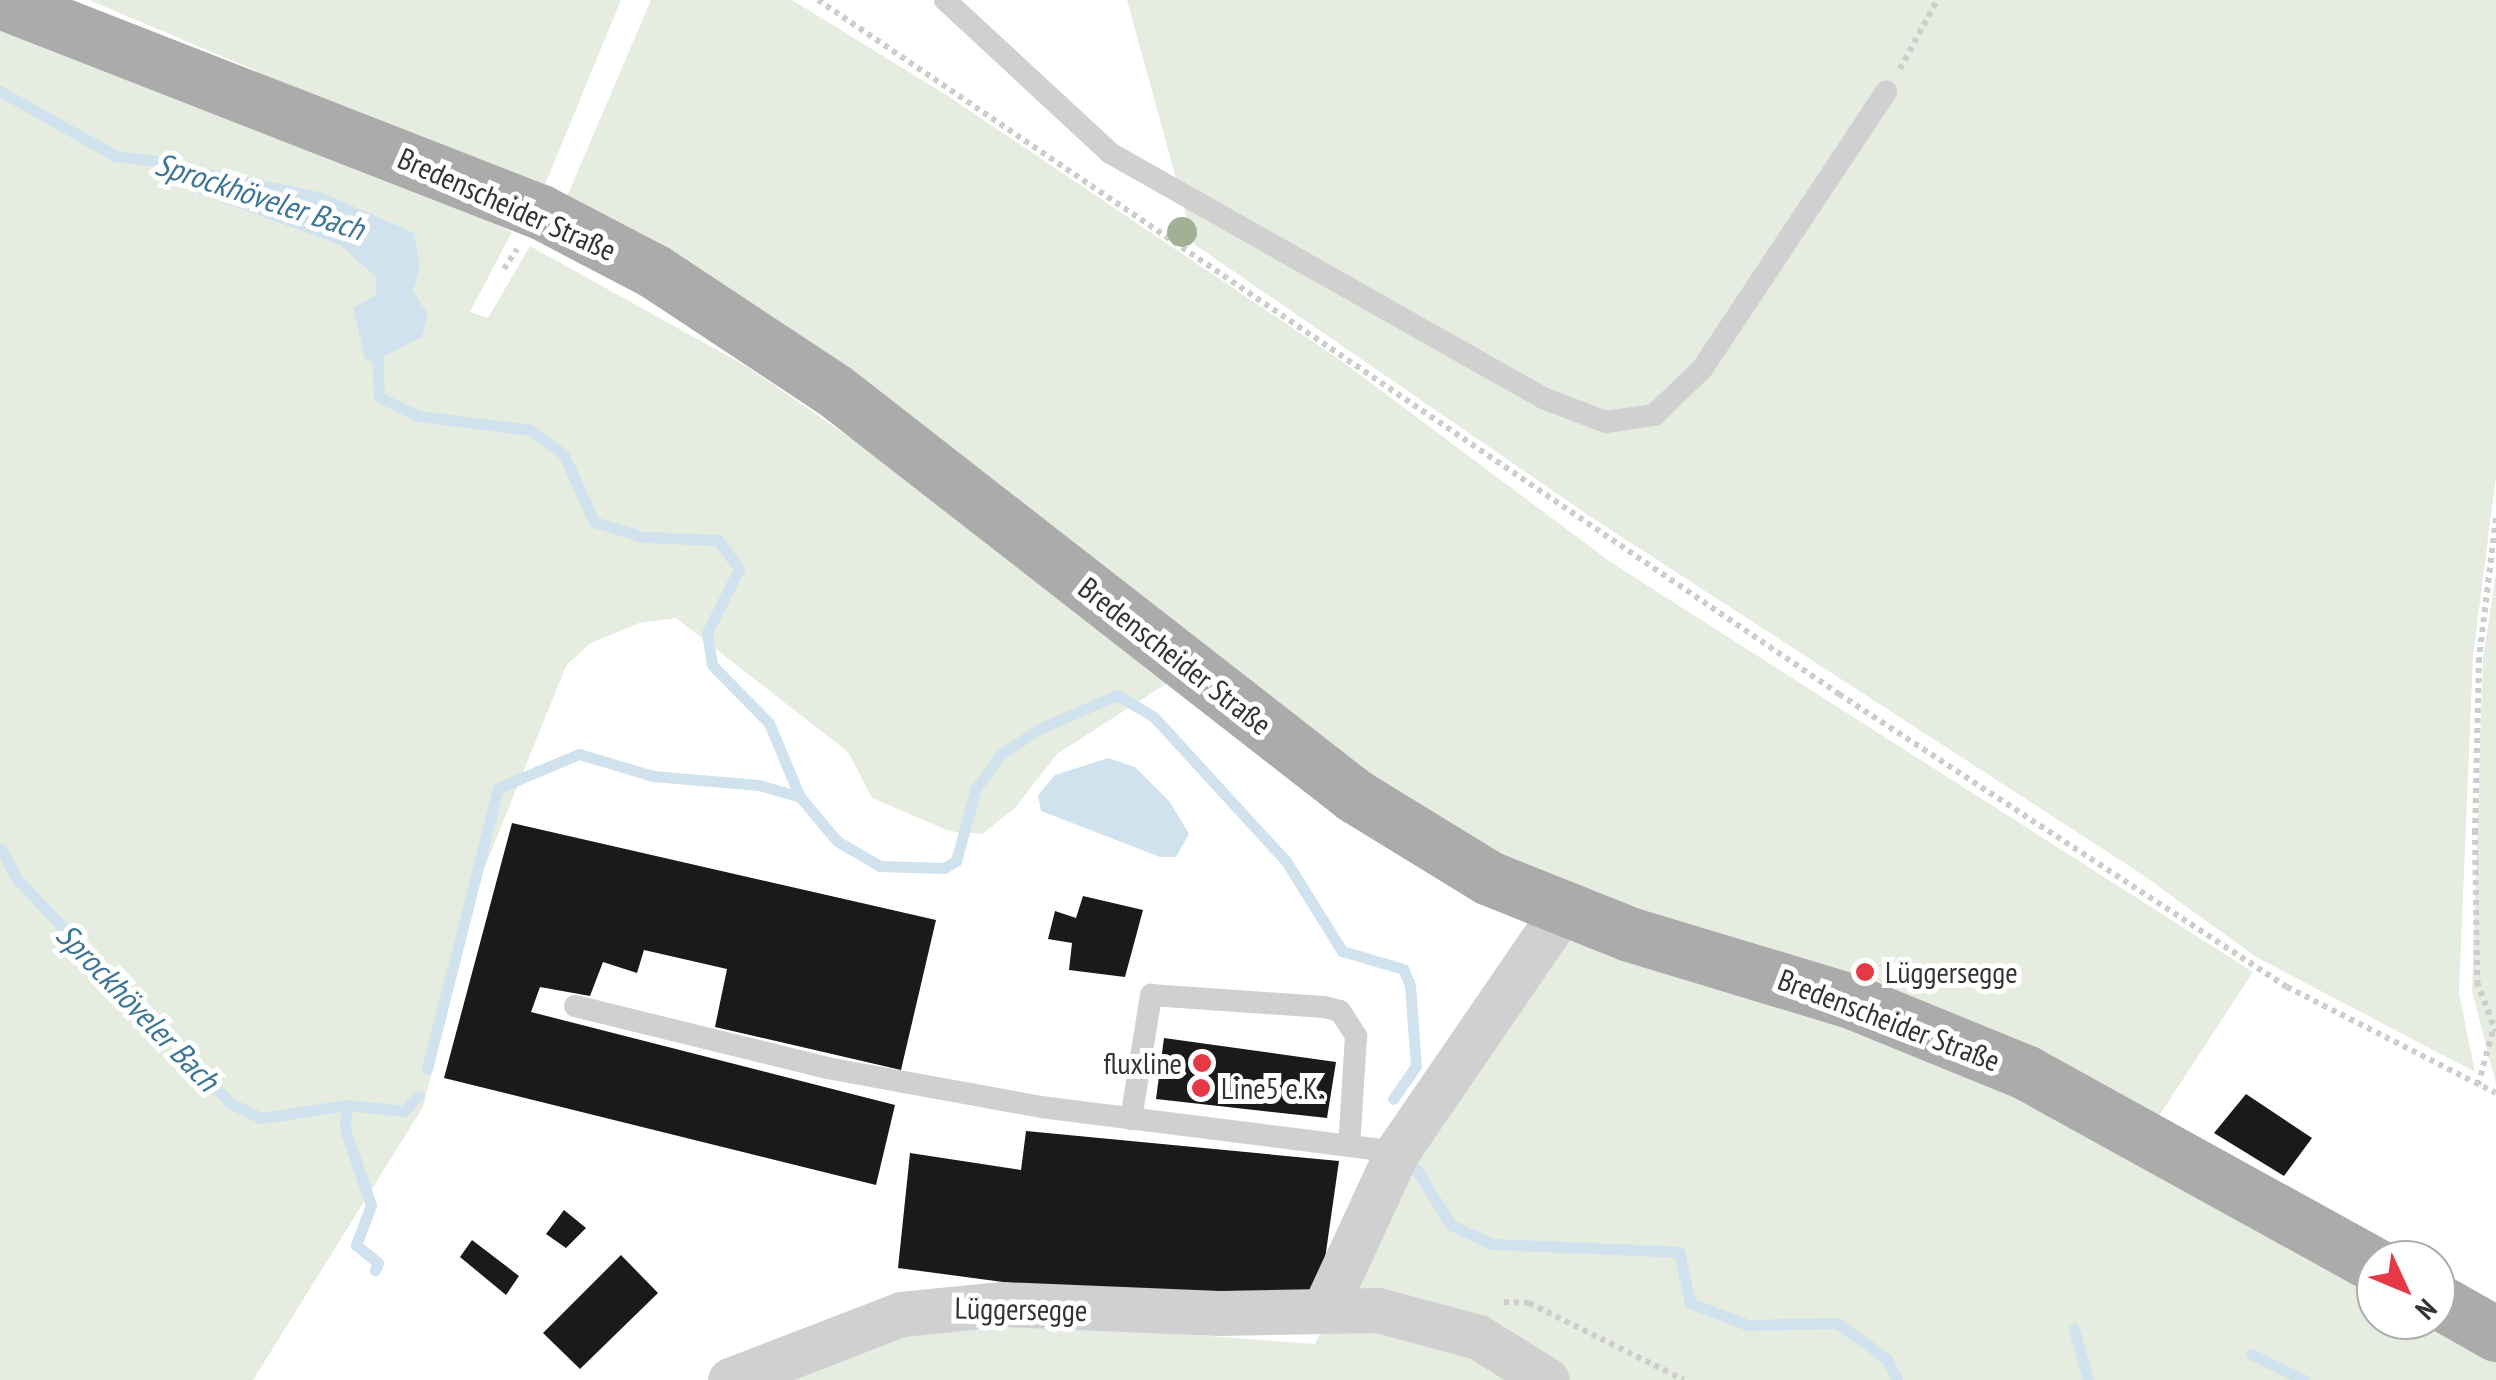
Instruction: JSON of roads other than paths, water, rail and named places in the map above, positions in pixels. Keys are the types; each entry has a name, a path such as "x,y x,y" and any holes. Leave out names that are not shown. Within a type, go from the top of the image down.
{"main road":[{"name":"Bredenscheider Straße","path":"0,1 541,212 654,272 834,390 1355,796 1420,840 1562,911 1851,1001 2027,1074 2356,1255"},
{"path":"2456,1311 2496,1334"}],"street":[{"path":"1324,1310 1397,1152 1562,911"},
{"name":"Lüggersegge","path":"730,1380 873,1322 965,1304 1219,1314 1378,1310 1446,1326 1508,1352 1546,1380"}],"lane":[{"path":"945,0 1110,153 1543,398 1606,422 1654,415 1702,369 1886,92"},
{"path":"1131,1118 1151,995 1324,1007 1340,1011 1356,1036 1349,1146"},
{"path":"576,1006 827,1068 1131,1118 1397,1152"}],"water":[{"path":"152,157 323,193 414,233 420,267 413,291 428,314 422,337 373,362 365,359 353,308 376,295 376,277 340,245 195,192"},
{"path":"1108,758 1135,767 1170,802 1189,834 1176,857 1160,857 1041,811 1038,795 1055,775"}],"waterway":[{"name":"Sprockhöveler Bach","path":"0,91 116,156 164,162"},
{"name":"Sprockhöveler Bach","path":"377,349 379,397 418,416 530,430 564,455 594,522 644,537 718,540 739,569 707,633 712,665 769,723 800,797 837,841 880,866 944,868 956,861 976,788 1001,754 1039,729 1117,695 1153,716 1286,861 1342,951 1403,969 1410,985 1416,1066 1393,1099"},
{"name":"Sprockhöveler Bach","path":"427,1069 498,788 579,754 653,776 759,785 800,797"},
{"name":"Sprockhöveler Bach","path":"0,848 17,879 230,1103 261,1118 347,1105 404,1111 418,1096"},
{"path":"347,1105 345,1129 371,1205 356,1245 378,1263 375,1270"},
{"name":"Sprockhöveler Bach","path":"1416,1169 1451,1225 1492,1244 1679,1252 1690,1303 1748,1325 1837,1323 1887,1359 1897,1380"},
{"path":"2074,1329 2088,1380"},
{"path":"2251,1354 2304,1380"}],"place":[{"name":"Lüggersegge","path":"1865,972"},
{"name":"fluxline","path":"1202,1063"},
{"name":"Line5 e.K.","path":"1201,1088"}]}
